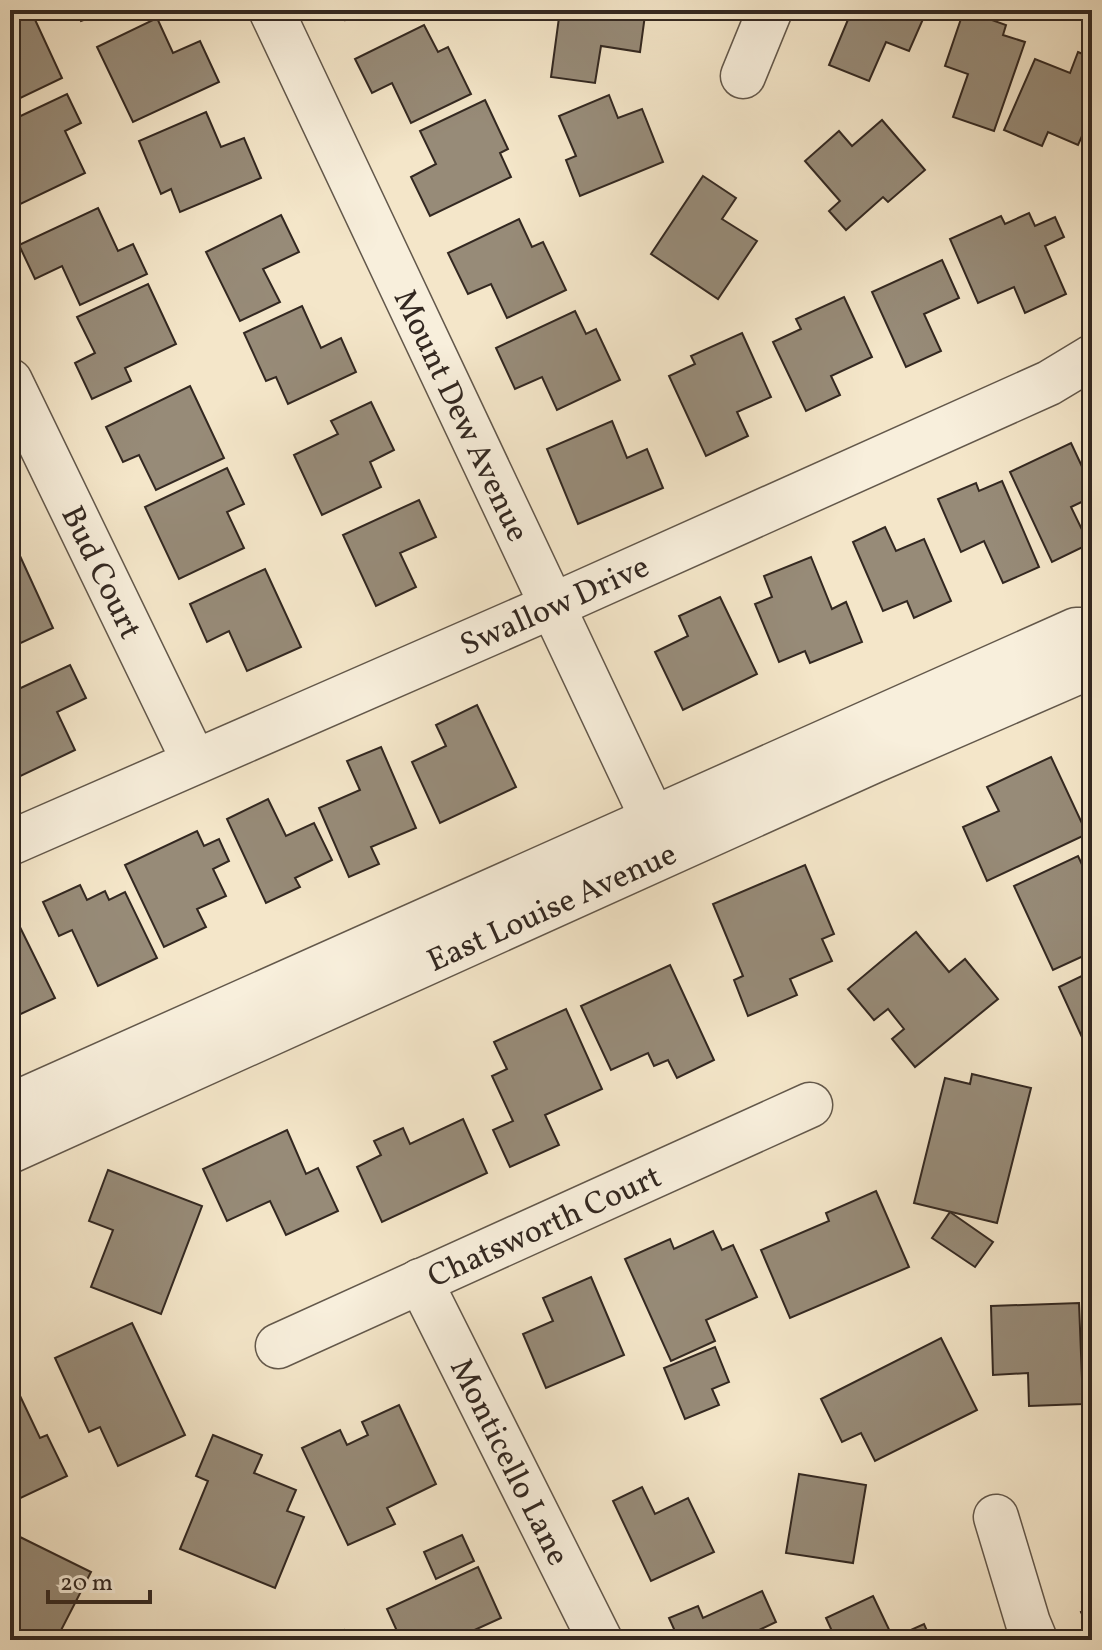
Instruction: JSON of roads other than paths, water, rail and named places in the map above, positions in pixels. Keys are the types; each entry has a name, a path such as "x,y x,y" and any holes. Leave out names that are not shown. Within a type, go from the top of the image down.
{"street":[{"name":"Mount Dew Avenue","path":"271,10 653,819"},
{"path":"743,76 770,10"},
{"name":"Swallow Drive","path":"10,843 552,606 1049,383 1092,357"},
{"name":"Bud Court","path":"10,381 194,761"},
{"name":"East Louise Avenue","path":"10,1106 1076,630 1092,630"},
{"name":"East Louise Avenue","path":"10,1151 1092,664"},
{"name":"Chatsworth Court","path":"278,1346 810,1105"},
{"name":"Monticello Lane","path":"420,1281 600,1640"},
{"path":"996,1517 1035,1640"}]}
